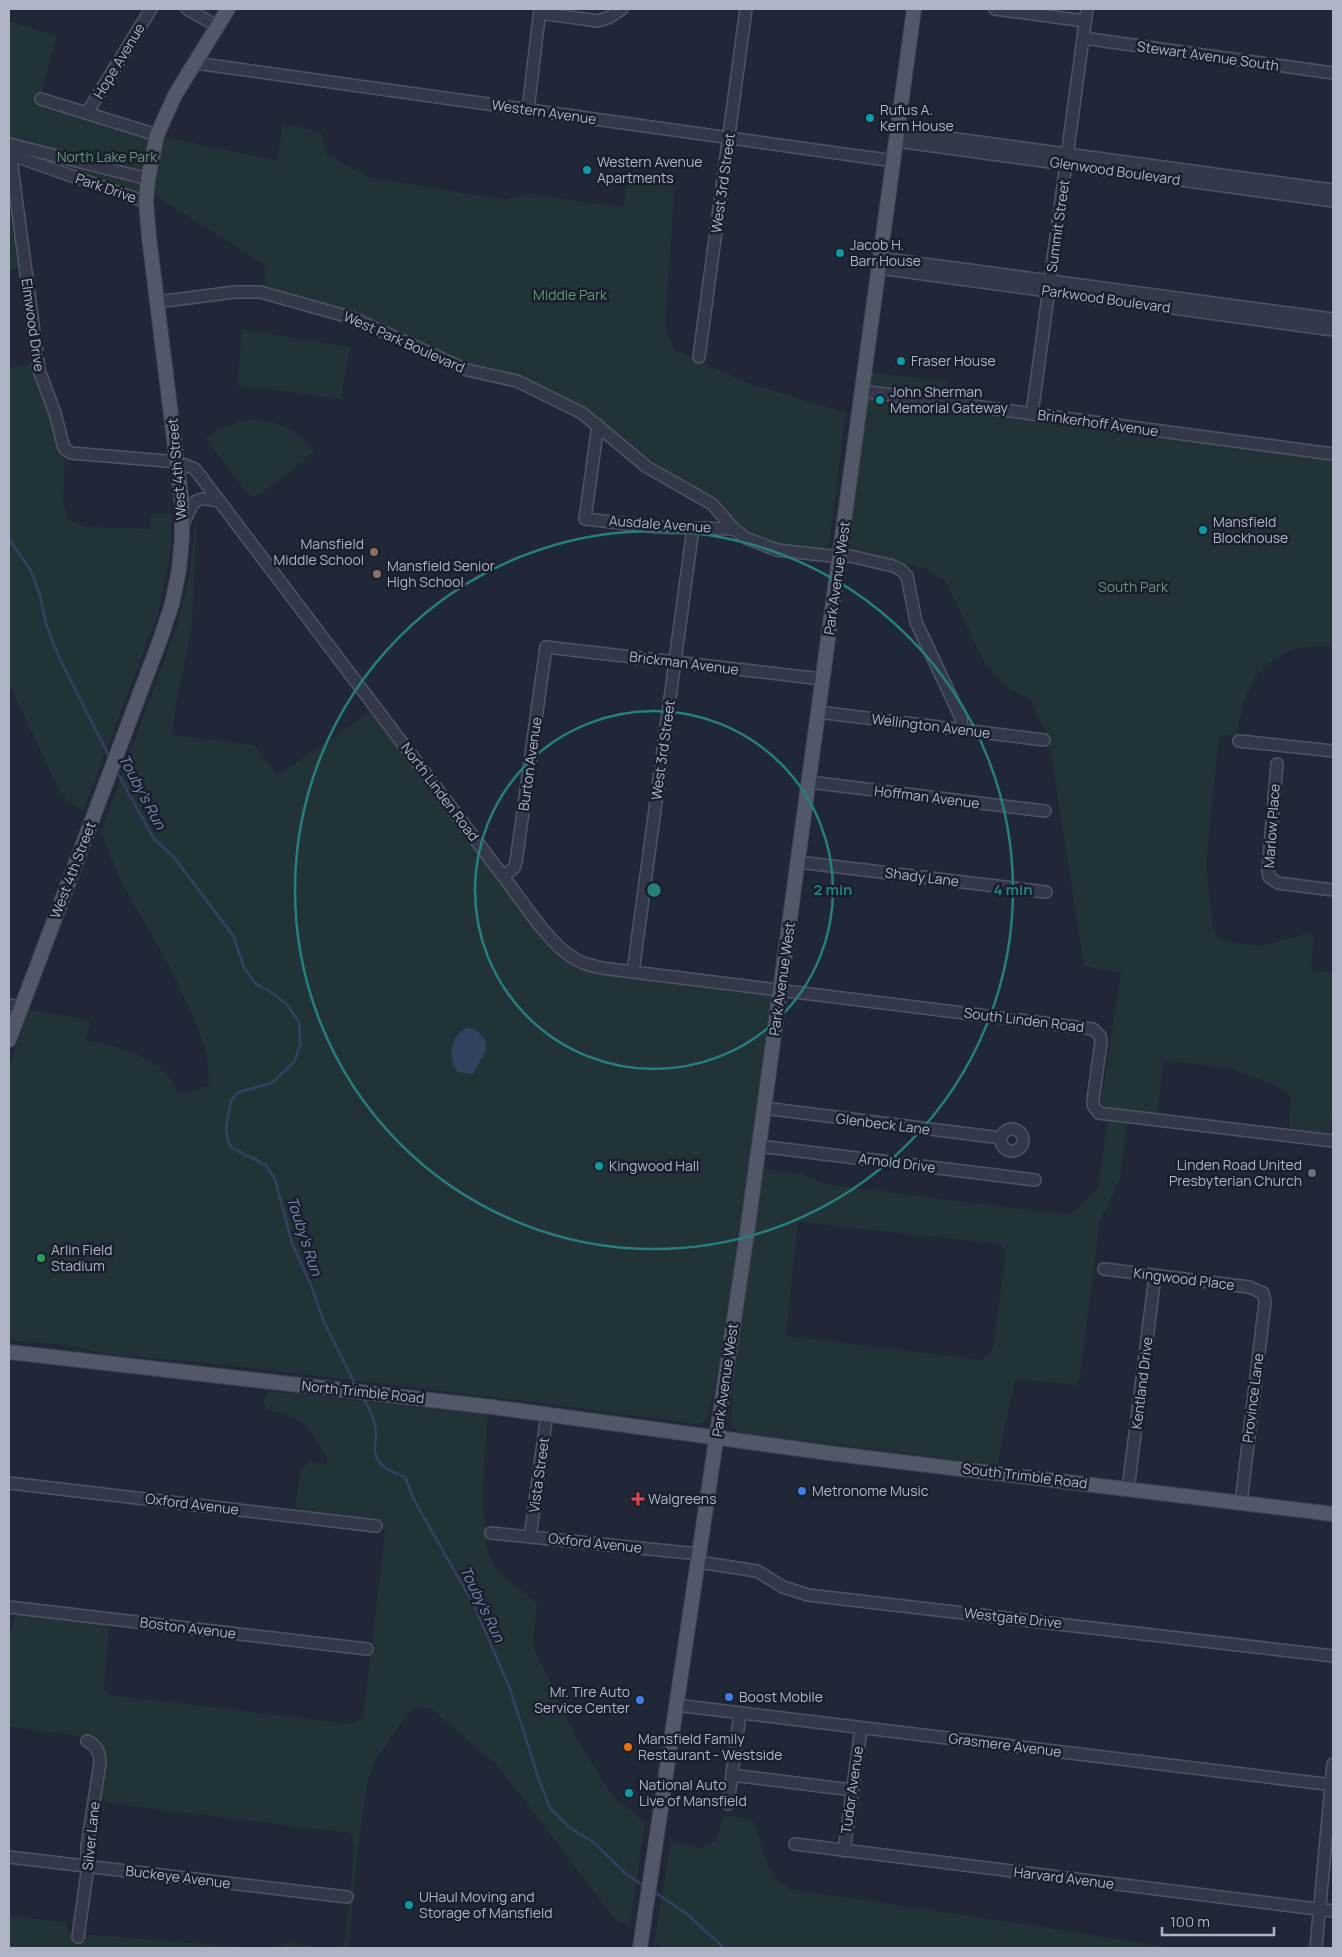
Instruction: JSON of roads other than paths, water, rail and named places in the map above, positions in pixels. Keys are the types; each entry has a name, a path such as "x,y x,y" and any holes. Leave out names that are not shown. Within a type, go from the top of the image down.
{"main road":[{"name":"West 4th Street","path":"9,1040 15,1006 91,822 172,604 179,570 183,525 178,462 146,202 149,173 156,140 175,95 228,9"},
{"name":"Park Avenue West","path":"640,1948 759,1146 914,9"},
{"name":"North Trimble Road","path":"9,1352 416,1398 716,1438"},
{"name":"South Trimble Road","path":"716,1438 1333,1514"}],"street":[{"name":"Hope Avenue","path":"87,113 151,9"},
{"path":"187,9 217,26"},
{"path":"528,110 540,11 598,21 605,20 622,9"},
{"name":"West 3rd Street","path":"699,357 746,9"},
{"path":"995,9 1085,21"},
{"name":"Summit Street","path":"1032,414 1087,9"},
{"name":"Stewart Avenue South","path":"1083,38 1333,73"},
{"name":"Western Avenue","path":"195,63 894,161"},
{"path":"41,99 87,113 156,140"},
{"name":"Glenwood Boulevard","path":"897,136 1333,190"},
{"name":"Park Drive","path":"9,149 149,173"},
{"name":"Park Drive","path":"9,149 146,202"},
{"name":"Elmwood Drive","path":"9,149 39,370 55,413 64,448 71,453 178,462"},
{"name":"Glenwood Boulevard","path":"1067,158 1333,201"},
{"name":"Parkwood Boulevard","path":"880,263 1050,286 1333,330"},
{"path":"1050,286 1333,320"},
{"name":"West Park Boulevard","path":"158,302 245,291 260,292 283,296 366,322 467,370 507,377 582,413 647,467 715,508 734,529 746,538 777,550 840,557 850,556 893,566 901,570 907,576 916,622 961,718 962,730"},
{"name":"Brinkerhoff Avenue","path":"862,391 1333,454"},
{"name":"Ausdale Avenue","path":"598,425 585,518 657,527 734,529"},
{"name":"North Linden Road","path":"178,462 194,469 503,876 551,938 569,955 591,966 780,990"},
{"path":"183,525 193,503 197,499 208,497 220,502"},
{"path":"697,528 714,523 716,516 715,508"},
{"name":"West 3rd Street","path":"634,972 675,662 697,528"},
{"name":"Burton Avenue","path":"503,876 514,868 516,862 546,647"},
{"name":"Brickman Avenue","path":"546,647 822,679"},
{"name":"Wellington Avenue","path":"818,712 1044,740"},
{"path":"1239,741 1333,751"},
{"name":"Marlow Place","path":"1277,764 1268,870 1271,880 1278,883 1333,890"},
{"name":"Hoffman Avenue","path":"809,782 1045,811"},
{"name":"Shady Lane","path":"798,862 1046,892"},
{"name":"South Linden Road","path":"780,990 1093,1029 1100,1036 1101,1042 1093,1100 1093,1106 1099,1113 1333,1142"},
{"name":"Glenbeck Lane","path":"764,1108 1001,1138"},
{"name":"Arnold Drive","path":"759,1146 1035,1180"},
{"name":"Kingwood Place","path":"1104,1269 1249,1287 1263,1293"},
{"name":"Kentland Drive","path":"1128,1489 1155,1276"},
{"name":"Province Lane","path":"1241,1503 1265,1302 1263,1293"},
{"name":"Vista Street","path":"530,1536 547,1414"},
{"name":"Oxford Avenue","path":"9,1482 376,1526"},
{"name":"Oxford Avenue","path":"491,1532 698,1558"},
{"name":"Westgate Drive","path":"698,1558 757,1571 783,1587 808,1595 1333,1656"},
{"name":"Boston Avenue","path":"9,1607 367,1649"},
{"name":"Grasmere Avenue","path":"676,1705 1332,1785"},
{"path":"728,1804 740,1714"},
{"name":"Tudor Avenue","path":"844,1851 860,1728"},
{"name":"Silver Lane","path":"78,1937 84,1904 87,1846 100,1763 95,1745 87,1741"},
{"path":"1316,1948 1333,1764"},
{"path":"732,1775 852,1790"},
{"name":"Harvard Avenue","path":"795,1844 1333,1911"},
{"name":"Buckeye Avenue","path":"9,1857 347,1896"}],"water":[{"path":"466,1028 475,1029 485,1039 486,1044 486,1050 473,1074 458,1072 451,1054 456,1037"}],"waterway":[{"name":"Touby's Run","path":"9,539 30,569 40,595 46,624 58,655 110,758"},
{"name":"Touby's Run","path":"116,770 154,839 173,856 234,937 244,968 256,984 274,994 287,1005 299,1022 300,1044 295,1061 272,1083 239,1092 231,1100 226,1129 228,1142 232,1148 266,1165 275,1179 292,1243 311,1285 324,1322 356,1386"},
{"name":"Touby's Run","path":"363,1397 375,1424 375,1451 377,1459 386,1468 405,1477 414,1500 474,1605 510,1689 539,1780 550,1808 569,1827 593,1842 626,1874 644,1886"},
{"name":"Touby's Run","path":"653,1891 687,1914 724,1948"}],"place":[{"name":"Rufus A. Kern House","path":"870,118"},
{"name":"Western Avenue Apartments","path":"587,170"},
{"name":"Jacob H. Barr House","path":"840,253"},
{"name":"Fraser House","path":"901,361"},
{"name":"John Sherman Memorial Gateway","path":"880,400"},
{"name":"Mansfield Blockhouse","path":"1203,530"},
{"name":"Mansfield Middle School","path":"374,552"},
{"name":"Mansfield Senior High School","path":"377,574"},
{"name":"Kingwood Hall","path":"599,1166"},
{"name":"Linden Road United Presbyterian Church","path":"1312,1173"},
{"name":"Arlin Field Stadium","path":"41,1258"},
{"name":"Metronome Music","path":"802,1491"},
{"name":"Walgreens","path":"638,1499"},
{"name":"Boost Mobile","path":"729,1697"},
{"name":"Mr. Tire Auto Service Center","path":"640,1700"},
{"name":"Mansfield Family Restaurant - Westside","path":"628,1747"},
{"name":"National Auto Live of Mansfield","path":"629,1793"},
{"name":"UHaul Moving and Storage of Mansfield","path":"409,1905"}],"park label":[{"name":"North Lake Park","path":"107,157"},
{"name":"Middle Park","path":"570,295"},
{"name":"South Park","path":"1133,587"}]}
